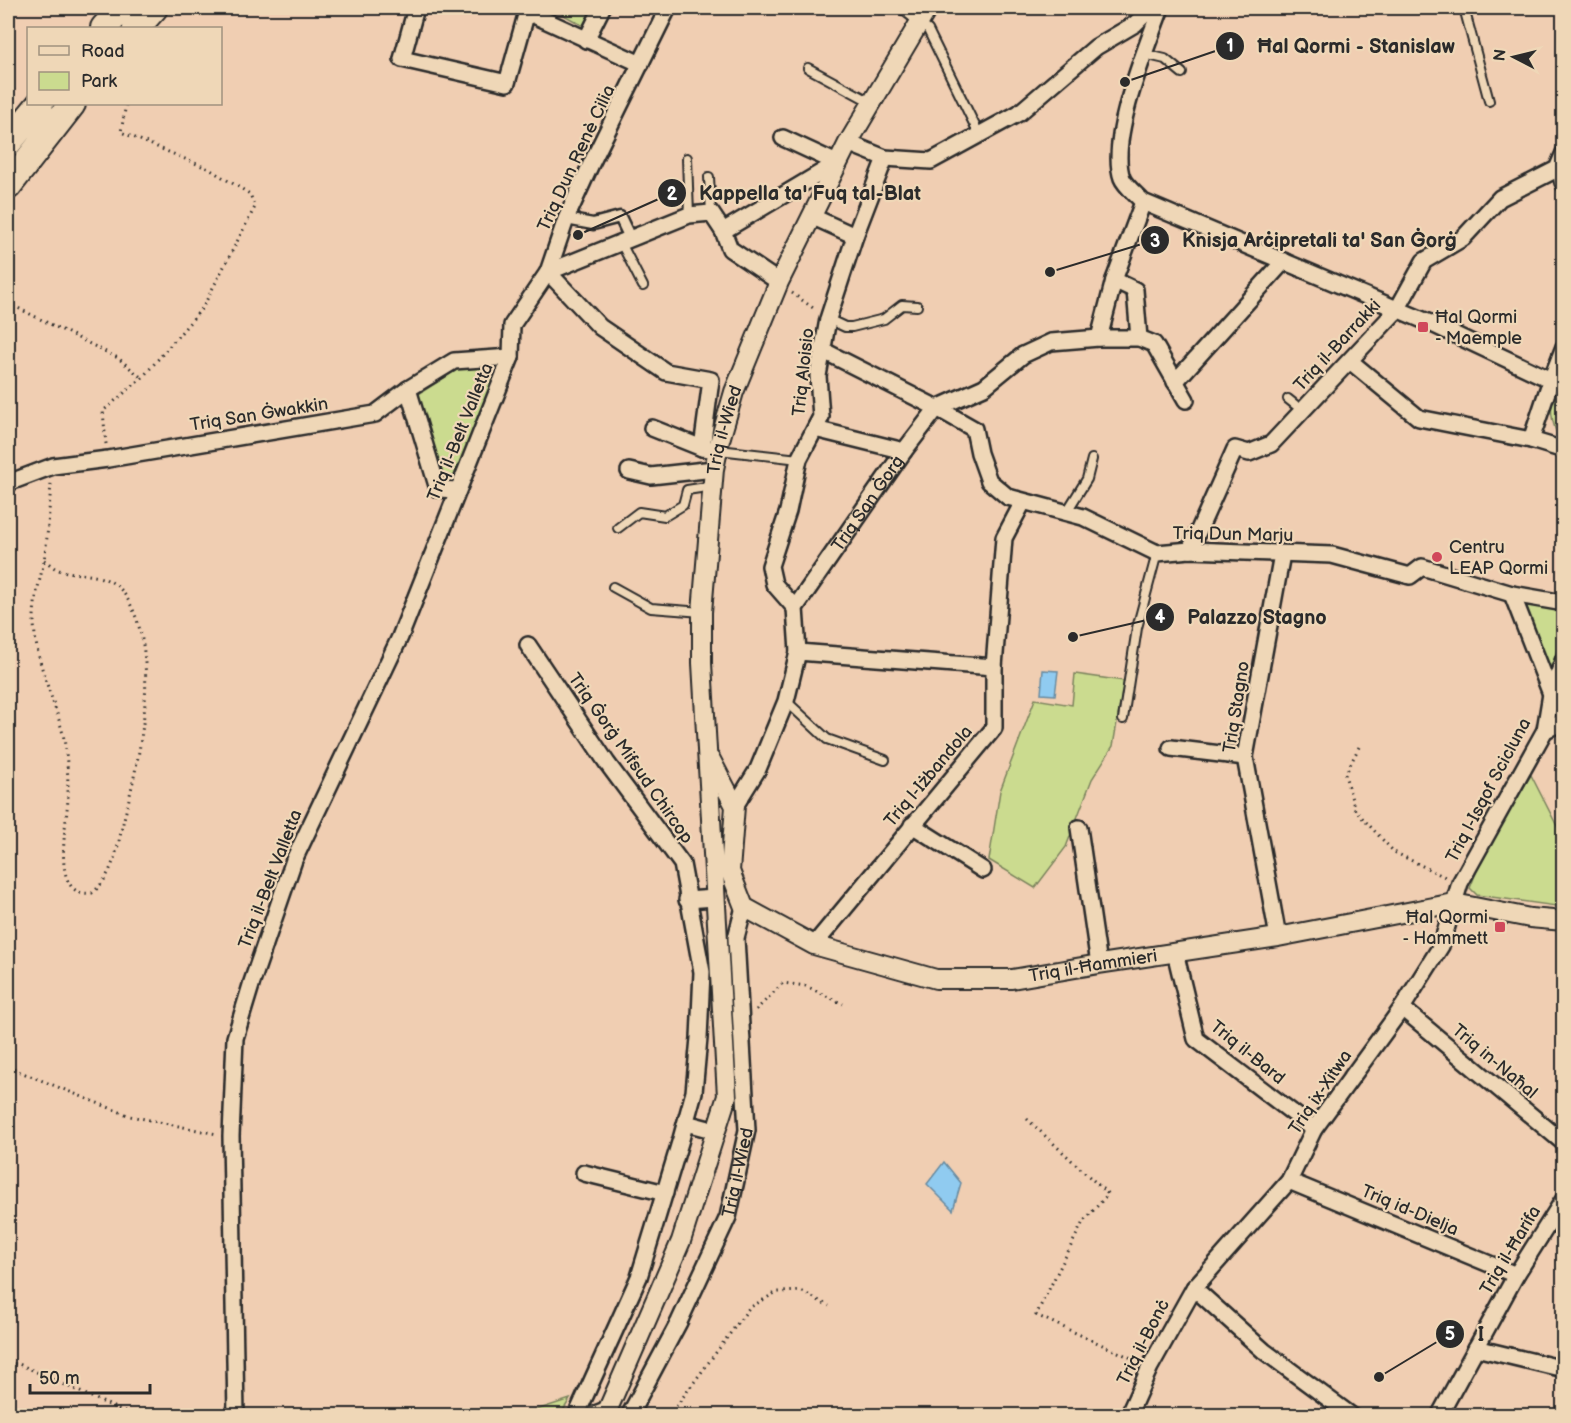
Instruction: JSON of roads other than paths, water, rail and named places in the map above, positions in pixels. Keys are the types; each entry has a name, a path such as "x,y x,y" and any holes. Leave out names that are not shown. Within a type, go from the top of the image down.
{"highway":[{"path":"105,27 122,8"},
{"path":"137,27 154,8"},
{"path":"8,186 71,105"},
{"path":"8,143 25,117"}],"street":[{"path":"416,8 402,59 507,83 528,10 586,40 641,64"},
{"path":"586,40 602,8"},
{"name":"Triq Dun Renè Cilia","path":"511,357 513,325 548,272 566,219 591,164 668,8"},
{"name":"Triq il-Wied","path":"608,1412 681,1241 727,1096 702,663 702,612 714,477 710,449 779,282 811,216 848,143 928,8"},
{"path":"848,143 885,158 932,162 1019,113 1096,47 1136,24 1151,8"},
{"path":"1161,8 1138,67 1128,103 1119,160 1122,179 1143,202 1430,323 1551,380"},
{"path":"783,138 837,164"},
{"path":"1560,171 1563,153"},
{"name":"Triq Aloisio","path":"795,608 774,584 770,566 788,511 799,459 821,417 819,376 828,318 855,236 885,158"},
{"path":"723,231 837,164"},
{"name":"Triq il-Barrakki","path":"1190,550 1235,449 1249,453 1271,444 1397,310 1424,261 1463,238 1500,198 1560,171"},
{"path":"1099,338 1114,280 1143,202"},
{"path":"652,428 710,449 711,380 666,372 600,327 548,272 688,215 711,213 723,231 730,249 779,282"},
{"path":"811,216 855,236"},
{"path":"566,219 593,224 620,217 625,241"},
{"path":"1175,382 1284,261"},
{"path":"1114,280 1135,290 1139,338 1154,344 1186,400"},
{"name":"Triq San Ġorġ","path":"795,608 904,451 937,408 984,387 1023,355 1051,342 1099,338 1139,338"},
{"path":"1531,440 1563,347"},
{"name":"Triq Dun Marju","path":"822,350 974,429 979,453 989,481 1008,497 1083,517 1157,553 1190,550 1332,555 1410,576 1422,567 1512,594 1563,603"},
{"name":"Triq San Ġwakkin","path":"8,483 53,466 108,459 375,414 408,389 454,361 511,357"},
{"name":"Triq il-Belt Valletta","path":"236,1416 231,1136 235,1038 294,860 400,637 511,357"},
{"path":"1350,361 1419,418 1531,440 1563,450"},
{"path":"408,389 438,489 457,490"},
{"path":"815,429 904,451"},
{"path":"628,471 651,476 714,477"},
{"name":"Triq l-Iżbandola","path":"814,945 994,728 994,666 1004,538 1023,502"},
{"name":"Triq Stagno","path":"1278,936 1245,757 1282,554"},
{"path":"1512,594 1551,693"},
{"path":"744,907 730,871 735,806 759,769 786,701 798,652 795,608"},
{"name":"Triq Ġorġ Mifsud Chircop","path":"528,645 607,763 682,864 687,900"},
{"path":"798,652 994,666"},
{"name":"Triq l-Isqof Scicluna","path":"1454,903 1460,883 1545,730 1551,693 1563,659"},
{"path":"1545,730 1563,722"},
{"path":"1171,748 1245,757"},
{"path":"708,753 735,806"},
{"path":"912,825 983,870"},
{"path":"1079,828 1099,964"},
{"path":"576,1416 639,1277 686,1123 694,1092 702,972 687,900 715,898"},
{"path":"1454,903 1520,916 1563,921"},
{"name":"Triq il-Ħammieri","path":"744,907 814,945 936,979 1012,979 1278,936 1454,903"},
{"name":"Triq ix-Xitwa","path":"1194,1288 1289,1181 1314,1129 1402,1008 1441,946 1454,903"},
{"name":"Triq il-Wied","path":"629,1416 679,1322 728,1217 747,1130 736,938 744,907"},
{"name":"Triq il-Bard","path":"1175,952 1196,1039 1314,1129"},
{"name":"Triq in-Naħal","path":"1402,1008 1563,1143"},
{"name":"Triq il-Wied","path":"686,1123 716,1131"},
{"path":"584,1173 665,1193"},
{"name":"Triq id-Dielja","path":"1289,1181 1516,1275"},
{"name":"Triq il-Ħarifa","path":"1438,1416 1516,1275 1563,1199"},
{"path":"1547,1225 1563,1227"},
{"path":"1194,1288 1264,1351 1352,1416"},
{"name":"Triq il-Bonċ","path":"1128,1416 1150,1367 1194,1288"},
{"path":"1476,1348 1563,1369"},
{"path":"590,1416 608,1412"}],"lane":[{"path":"901,8 928,30 979,134"},
{"path":"1464,8 1489,101"},
{"path":"1144,54 1165,58 1182,73"},
{"path":"808,68 872,103"},
{"path":"687,158 688,215"},
{"path":"1560,171 1559,183 1563,191"},
{"path":"709,177 711,213"},
{"path":"625,241 644,286"},
{"path":"828,318 845,327 852,327 884,319 902,304 917,306"},
{"path":"1288,399 1303,411"},
{"path":"710,449 799,459"},
{"path":"1066,513 1087,479 1092,459"},
{"path":"618,528 639,512 665,516 683,505 687,490 714,477"},
{"path":"1123,719 1137,628 1157,553"},
{"path":"613,587 651,608 702,612"},
{"path":"786,701 826,739 885,760"}],"water":[{"path":"1043,670 1058,671 1055,695 1041,694"},
{"path":"944,1162 961,1183 953,1210 927,1184"}],"place":[{"name":"Ħal Qormi - Stanislaw","path":"1125,82"},
{"name":"Kappella ta' Fuq tal-Blat","path":"578,235"},
{"name":"Knisja Arċipretali ta' San Ġorġ","path":"1050,272"},
{"name":"Ħal Qormi - Maemple","path":"1423,327"},
{"name":"Centru LEAP Qormi","path":"1437,557"},
{"name":"Palazzo Stagno","path":"1073,637"},
{"name":"Ħal Qormi - Hammett","path":"1500,927"},
{"name":"I","path":"1379,1377"}]}
